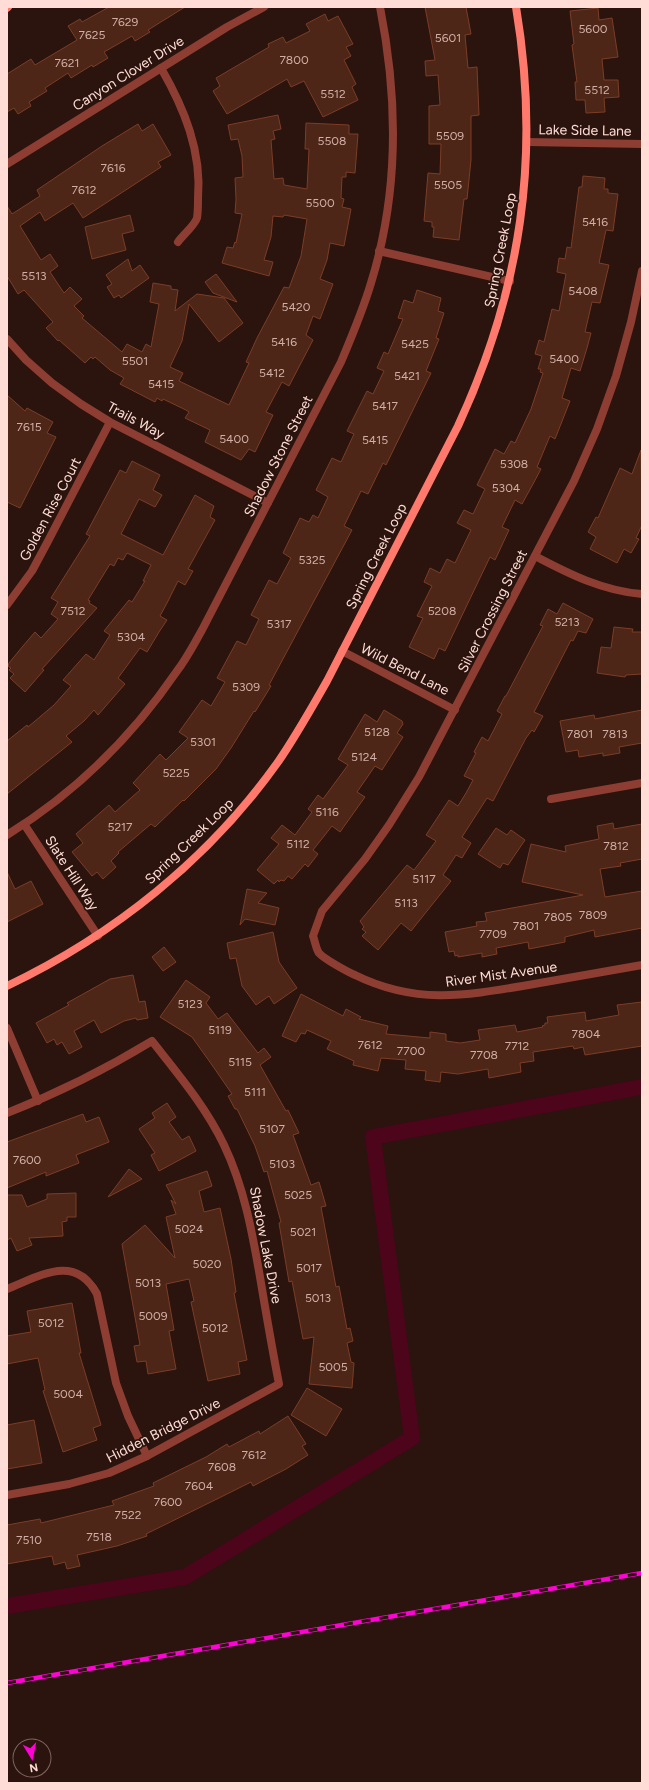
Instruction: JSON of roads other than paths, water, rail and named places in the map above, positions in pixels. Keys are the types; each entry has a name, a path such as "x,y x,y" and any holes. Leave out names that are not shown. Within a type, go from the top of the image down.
{"street":[{"path":"244,7 249,15"},
{"name":"Canyon Clover Drive","path":"7,164 161,68 264,7"},
{"name":"Shadow Stone Street","path":"7,834 24,824 85,778 119,745 150,709 178,671 202,630 341,362 360,318 380,251 387,214 394,128 387,43 380,7"},
{"name":"Spring Creek Loop","path":"7,986 37,972 98,936 138,907 175,877 217,836 248,800 277,762 303,723 342,651 473,394 490,350 510,281 519,234 527,142 526,84 516,7"},
{"path":"161,68 185,114 194,141 198,166 199,191 197,219 178,242"},
{"name":"Lake Side Lane","path":"527,142 642,144"},
{"path":"380,251 510,281"},
{"name":"Silver Crossing Street","path":"313,936 322,911 365,859 389,825 419,777 456,710 574,481 597,429 616,376 631,322 642,271"},
{"name":"Trails Way","path":"7,339 26,360 52,383 81,404 110,422 268,503"},
{"name":"Golden Rise Court","path":"7,605 32,571 110,422"},
{"path":"535,556 579,579 606,588 642,594"},
{"name":"Wild Bend Lane","path":"342,651 456,710"},
{"path":"551,799 642,783"},
{"name":"Slate Hill Way","path":"24,824 98,936"},
{"name":"River Mist Avenue","path":"313,936 319,953 346,971 368,982 395,990 423,995 452,996 480,993 642,965"},
{"path":"7,1028 38,1101 7,1113"},
{"name":"Shadow Lake Drive","path":"38,1101 79,1082 152,1041 191,1090 207,1114 224,1145 240,1184 250,1218 279,1384"},
{"path":"7,1289 55,1270 66,1270 80,1275 92,1284 97,1294 116,1383 128,1416 147,1456"},
{"name":"Hidden Bridge Drive","path":"7,1495 70,1484 109,1472 147,1456 279,1384"}],"waterway":[{"path":"7,1606 185,1577 412,1438 373,1137 642,1087"}],"railway":[{"path":"7,1683 642,1573"}]}
